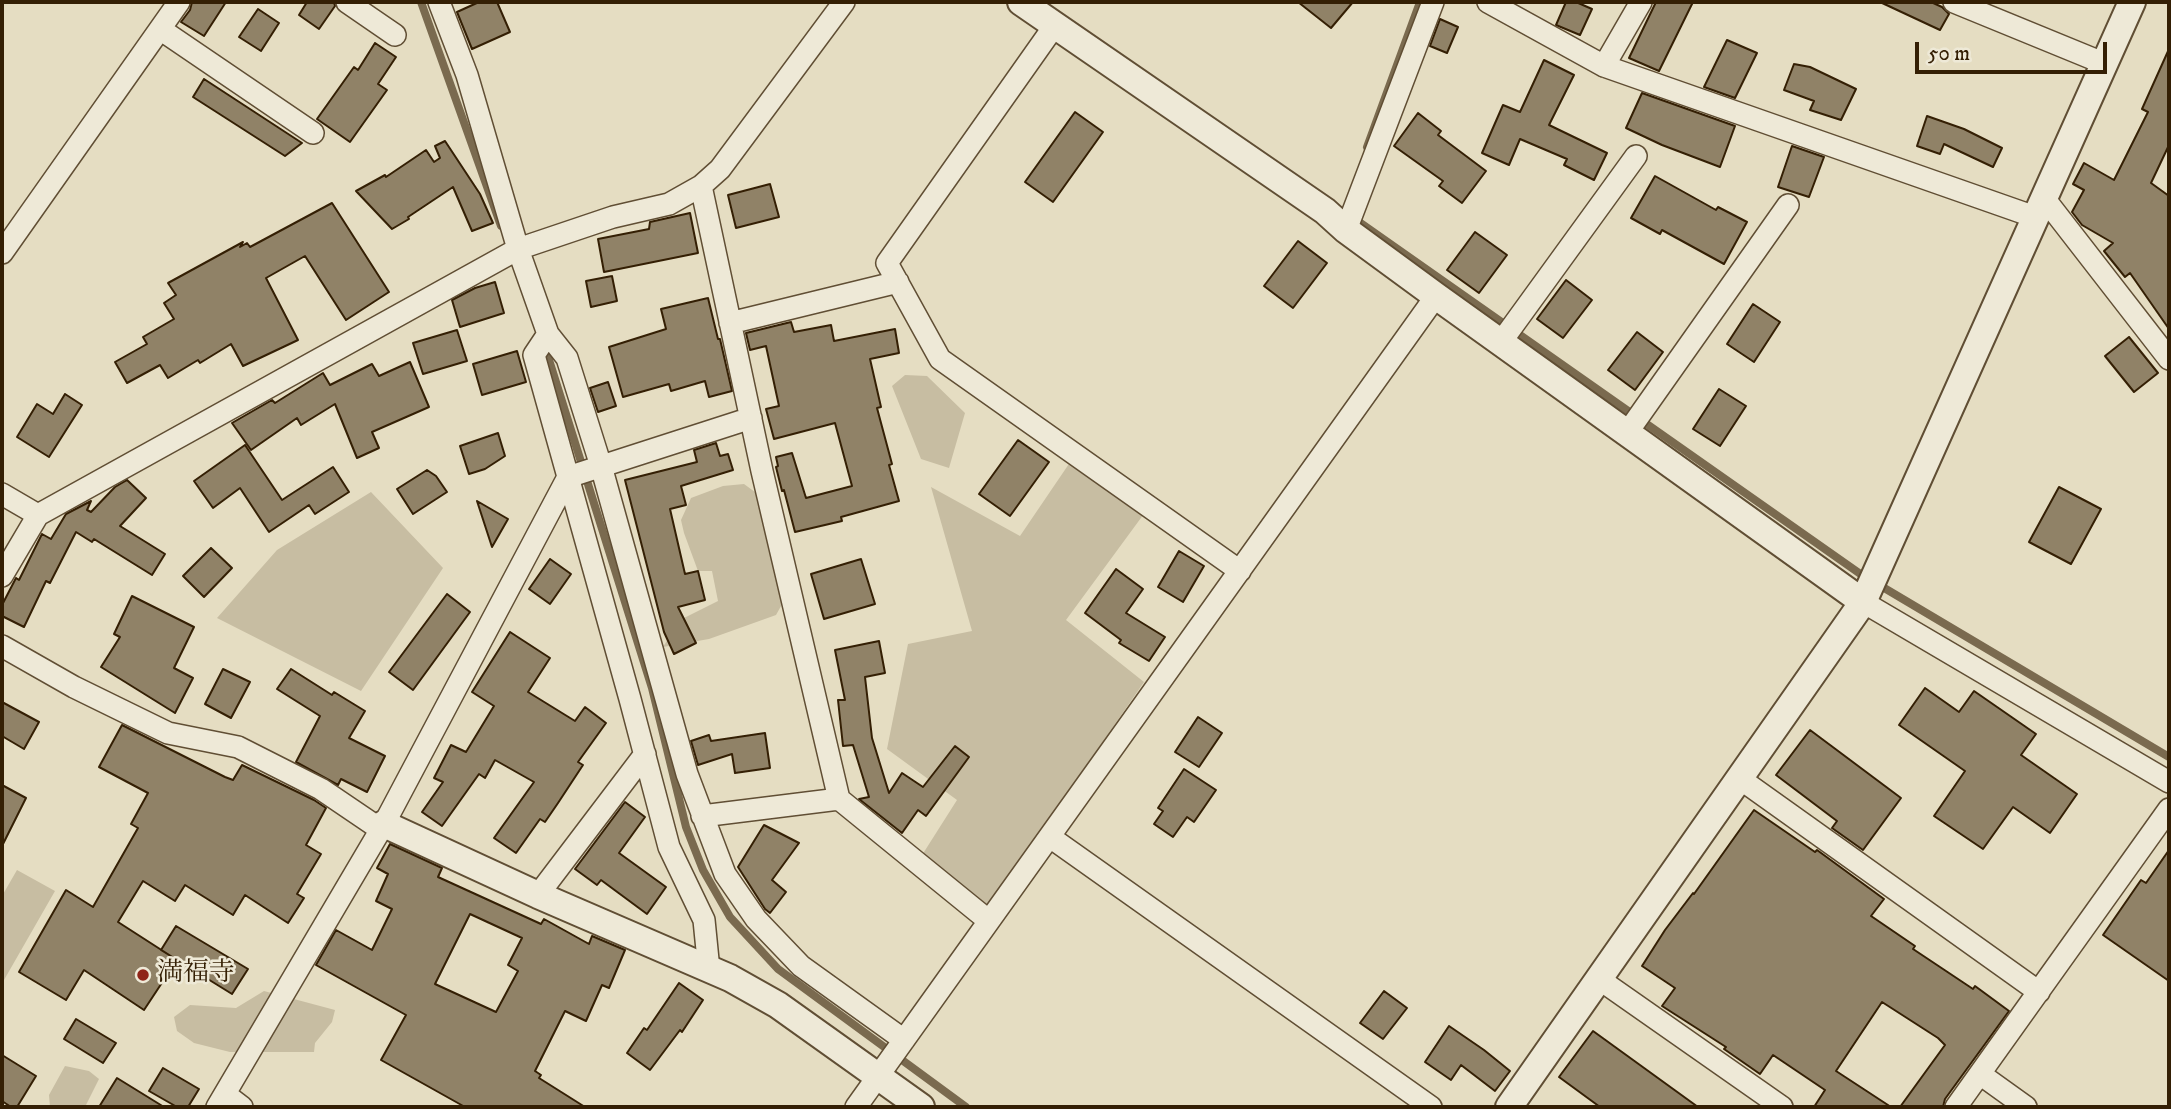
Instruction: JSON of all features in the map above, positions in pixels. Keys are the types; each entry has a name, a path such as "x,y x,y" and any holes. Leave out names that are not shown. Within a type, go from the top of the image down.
{"street":[{"path":"2,253 179,2"},
{"path":"347,2 395,36"},
{"path":"2,576 38,515 518,249 613,217 669,204 701,186 720,169 844,2"},
{"path":"1021,2 1325,211 1346,230 1436,296 1863,602 2169,782"},
{"path":"1346,230 1433,2"},
{"path":"1488,2 1604,66 2040,207 2169,359"},
{"path":"1604,66 1641,2"},
{"path":"1954,2 2103,63"},
{"path":"1509,1107 1863,602 2132,2"},
{"path":"443,4 467,75 518,249 548,334 567,358 601,466 687,775 725,874 756,919 801,966 904,1040"},
{"path":"1055,25 887,263 940,359 1240,571"},
{"path":"160,29 313,133"},
{"path":"1501,342 1636,156"},
{"path":"701,186 751,418 839,799 989,921"},
{"path":"1628,433 1788,205"},
{"path":"730,323 898,282"},
{"path":"856,1107 1436,296"},
{"path":"548,334 534,355 645,754 668,847 704,920 709,970"},
{"path":"242,1107 221,1100 382,827 568,477 751,418"},
{"path":"2,494 38,515"},
{"path":"2,646 74,687 169,733 238,747 321,789 382,827 730,978 778,1005 921,1107"},
{"path":"538,895 645,754"},
{"path":"1739,778 2039,992"},
{"path":"702,816 839,799"},
{"path":"1956,1107 2169,810"},
{"path":"1051,837 1431,1107"},
{"path":"1599,979 1782,1107"},
{"path":"1980,1074 2026,1107"}],"shaded area":[{"path":"905,375 927,376 965,413 949,468 921,459 892,386"},
{"path":"1075,455 1149,507 1066,620 1144,682 983,916 917,863 957,800 887,749 908,644 972,631 931,487 1020,536"},
{"path":"744,484 759,495 790,590 776,615 709,639 663,647 680,620 718,601 712,571 698,571 684,533 681,520 691,498 723,486"},
{"path":"371,492 443,568 361,691 217,618 277,550"},
{"path":"17,870 55,891 4,980 2,896"},
{"path":"264,991 335,1010 332,1022 315,1043 314,1052 230,1052 194,1043 177,1031 174,1017 190,1005 236,1008"},
{"path":"65,1066 89,1071 99,1079 85,1107 50,1107 49,1095"}],"building":[{"path":"192,2 226,2 204,36 181,22 190,10"},
{"path":"307,2 334,2 335,6 319,29 299,15"},
{"path":"479,2 497,2 510,32 472,49 457,12"},
{"path":"1298,2 1353,2 1331,28"},
{"path":"1566,2 1576,2 1592,9 1580,35 1556,25"},
{"path":"1656,2 1693,2 1659,71 1629,58"},
{"path":"1880,2 1931,2 1949,14 1940,30"},
{"path":"258,9 279,23 261,51 239,37"},
{"path":"1440,19 1458,27 1447,53 1430,46"},
{"path":"1727,40 1757,53 1735,98 1704,87"},
{"path":"375,43 396,57 378,84 387,90 350,142 317,119 354,67 358,70"},
{"path":"2169,49 2169,145 2151,183 2169,196 2169,329 2130,273 2125,277 2104,251 2113,243 2082,225 2072,212 2084,190 2073,184 2084,163 2114,180 2148,112 2142,109"},
{"path":"1544,60 1574,75 1549,125 1607,153 1594,180 1564,165 1567,159 1520,139 1509,165 1482,153 1503,105 1520,112"},
{"path":"1794,64 1810,67 1856,89 1841,120 1810,110 1814,101 1784,90"},
{"path":"204,79 302,143 285,156 193,97"},
{"path":"1642,93 1735,126 1720,167 1626,128"},
{"path":"1075,112 1103,132 1053,202 1025,182"},
{"path":"1418,113 1441,131 1438,135 1486,171 1462,203 1439,186 1443,181 1394,146"},
{"path":"1927,116 1964,129 2002,148 1993,167 1944,144 1940,154 1917,146"},
{"path":"445,141 480,194 493,223 472,231 453,187 392,229 356,191 385,175 386,177 426,150 434,162 440,158 435,146"},
{"path":"1792,146 1824,157 1809,197 1778,187"},
{"path":"1655,176 1716,210 1718,207 1747,222 1724,264 1662,230 1660,234 1631,218"},
{"path":"770,184 779,217 736,228 728,195"},
{"path":"332,203 389,292 346,320 305,256 266,278 298,340 243,366 231,344 168,378 160,365 127,383 115,362 147,344 143,337 174,319 164,303 176,295 168,283 243,242 240,247 247,243 250,247"},
{"path":"690,213 698,253 604,272 598,239 649,229 650,222"},
{"path":"1475,232 1507,255 1479,293 1447,270"},
{"path":"1298,241 1327,263 1293,308 1264,286"},
{"path":"612,276 617,301 591,307 586,281"},
{"path":"1566,280 1592,300 1563,338 1537,319"},
{"path":"495,282 504,313 460,327 452,300 475,288"},
{"path":"708,298 732,391 709,397 705,381 671,391 669,384 623,397 609,347 666,329 661,309"},
{"path":"1753,304 1780,322 1754,362 1727,344"},
{"path":"791,322 794,332 831,325 834,341 895,329 899,353 870,359 881,407 877,408 899,501 841,517 842,521 795,532 784,490 782,491 776,457 792,453 806,498 852,486 835,423 774,439 766,409 779,406 766,346 750,350 746,333"},
{"path":"457,330 467,361 423,374 413,343"},
{"path":"1637,332 1663,352 1635,390 1608,370"},
{"path":"2129,337 2158,373 2134,392 2105,356"},
{"path":"517,351 526,382 482,395 473,364"},
{"path":"410,362 429,407 372,432 379,448 357,458 335,404 301,425 297,418 251,450 232,423 272,400 275,403 323,373 330,385 372,364 379,376"},
{"path":"608,382 616,406 598,412 590,388"},
{"path":"1719,389 1746,406 1720,446 1693,429"},
{"path":"65,394 82,405 49,457 17,437 37,404 53,414"},
{"path":"498,433 505,456 485,469 469,474 460,446"},
{"path":"1018,440 1049,462 1010,516 979,494"},
{"path":"716,443 720,456 728,454 733,470 681,486 686,505 670,509 685,574 698,571 705,600 678,607 696,643 674,654 664,632 625,480 697,462 694,450"},
{"path":"245,445 282,500 333,467 349,492 315,514 309,505 269,532 240,488 213,508 194,481"},
{"path":"427,470 436,476 447,492 413,514 397,489"},
{"path":"127,480 146,498 120,526 165,554 152,575 94,539 92,542 76,532 50,583 46,581 24,627 2,616 2,605 16,578 19,580 42,534 51,539 66,514 91,501 87,510 91,512 115,487"},
{"path":"2059,487 2101,509 2071,564 2029,542"},
{"path":"477,501 508,519 492,547"},
{"path":"211,548 232,568 204,597 183,576"},
{"path":"1179,551 1204,566 1183,602 1158,587"},
{"path":"550,559 571,574 550,604 529,589"},
{"path":"861,559 875,604 824,619 811,574"},
{"path":"1116,569 1143,589 1126,613 1165,637 1149,661 1119,643 1121,640 1085,613"},
{"path":"447,594 470,612 413,690 389,672"},
{"path":"132,596 194,627 174,668 193,678 175,713 101,667 120,637 114,634"},
{"path":"510,632 550,658 528,692 575,721 585,707 606,723 578,762 583,765 545,822 540,819 516,853 494,838 534,782 495,760 485,778 479,774 442,826 422,812 443,782 434,778 451,745 466,752 494,706 472,692"},
{"path":"879,641 885,673 865,677 872,738 889,793 902,773 923,787 955,746 969,757 926,816 918,810 902,833 859,799 869,797 853,745 843,746 838,700 845,700 835,650"},
{"path":"223,669 250,682 231,718 205,704"},
{"path":"291,669 332,695 334,692 365,711 349,738 385,756 367,792 341,779 338,785 296,762 320,716 277,689"},
{"path":"1925,688 1959,712 1974,691 2036,734 2021,755 2077,794 2050,833 2013,807 1983,849 1934,816 1965,771 1899,725"},
{"path":"2,702 39,722 24,749 2,736"},
{"path":"1198,717 1222,733 1199,767 1175,752"},
{"path":"122,725 225,777 233,780 242,765 326,808 306,845 321,854 297,894 304,898 288,923 245,895 233,915 185,885 175,901 143,881 118,922 177,960 144,1010 84,970 66,1000 19,972 66,890 93,907 138,828 131,824 148,793 99,767"},
{"path":"1810,730 1901,798 1863,850 1832,828 1837,821 1776,775"},
{"path":"765,733 770,768 735,773 732,754 698,765 691,741 709,735 711,741"},
{"path":"1184,769 1216,790 1194,822 1187,817 1173,837 1154,824 1163,811 1158,808"},
{"path":"2,785 26,798 2,846"},
{"path":"625,802 645,817 619,853 666,887 647,914 601,880 597,885 575,869"},
{"path":"1754,810 1815,852 1817,850 1884,899 1871,916 1915,946 1913,949 1973,989 1975,986 2009,1011 1945,1099 1943,1107 1900,1107 1945,1045 1882,1002 1836,1071 1891,1107 1814,1107 1825,1090 1773,1055 1760,1074 1724,1049 1726,1047 1662,1006 1675,988 1642,966 1665,930"},
{"path":"764,825 799,843 772,880 786,892 770,913 738,867"},
{"path":"390,844 442,868 438,877 541,924 544,919 589,944 592,936 625,950 609,988 602,985 586,1021 565,1011 535,1071 541,1075 539,1078 585,1107 465,1107 381,1060 406,1015 316,965 336,930 372,950 392,909 376,901 388,874 377,868","holes":["470,914 522,938 508,965 518,971 496,1012 435,984"]},
{"path":"2169,850 2169,981 2103,935 2141,880 2146,883"},
{"path":"176,926 248,969 232,994 161,950"},
{"path":"679,983 703,1000 682,1032 680,1030 650,1070 627,1053 644,1028 647,1030"},
{"path":"1384,991 1407,1008 1383,1039 1360,1023"},
{"path":"76,1019 116,1043 103,1063 64,1039"},
{"path":"1449,1026 1510,1071 1495,1091 1461,1065 1451,1080 1425,1062"},
{"path":"1593,1031 1698,1107 1600,1107 1559,1077"},
{"path":"2,1055 36,1076 17,1107 11,1107 2,1101"},
{"path":"163,1068 199,1089 188,1107 177,1107 149,1091"},
{"path":"117,1078 164,1107 99,1107"}],"waterway":[{"path":"421,2 501,226"},
{"path":"1367,147 1420,2"},
{"path":"1352,217 1859,573 2169,757"},
{"path":"544,344 652,688 686,827 703,870 730,917 778,969 966,1107"}],"place":[{"name":"満福寺","path":"143,975"}]}
